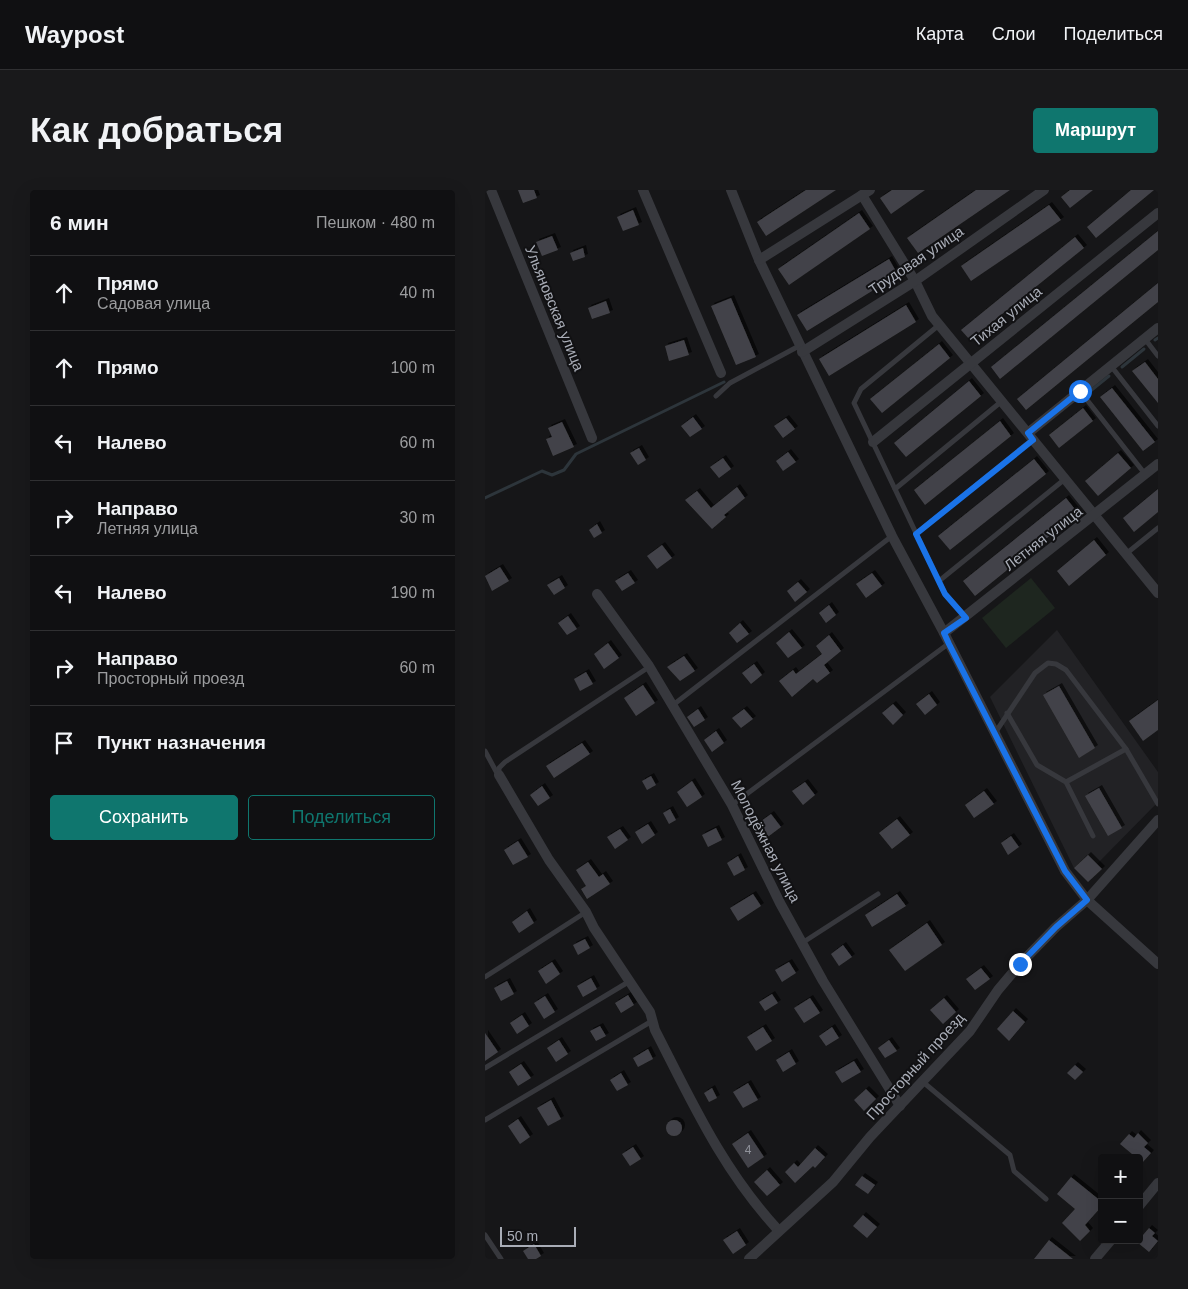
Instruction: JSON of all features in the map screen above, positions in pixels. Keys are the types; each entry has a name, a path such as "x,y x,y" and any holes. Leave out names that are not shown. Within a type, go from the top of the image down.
{"street":[{"name":"Ульяновская улица","path":"491,190 592,438"},
{"path":"643,190 721,373"},
{"path":"731,190 759,260 892,536 944,633 1065,871 1087,900 1158,964"},
{"name":"Трудовая улица","path":"801,349 915,281 1044,190"},
{"path":"759,260 866,193 915,281 932,316 1158,593"},
{"name":"Тихая улица","path":"873,442 1158,213"},
{"path":"1031,436 1080,391 1158,328"},
{"name":"Летняя улица","path":"944,633 966,618 1158,464"},
{"name":"Молодёжная улица","path":"597,594 649,666 733,805 802,943 900,1106"},
{"path":"499,775 549,860 586,912 594,928 651,1012 655,1030 704,1128 752,1201 778,1230"},
{"name":"Просторный проезд","path":"749,1259 778,1230 833,1182 922,1081 970,1031 998,990 1020,964 1056,927 1087,900 1158,820"},
{"path":"1143,1201 1158,1183"},
{"path":"1095,1259 1108,1244"}],"lane":[{"path":"939,325 861,389 854,403 945,594 966,618"},
{"path":"1144,339 1158,356"},
{"path":"715,396 730,383 801,349"},
{"path":"1111,366 1158,426"},
{"path":"1080,391 1145,474"},
{"path":"895,489 1002,401"},
{"path":"916,534 1031,436"},
{"path":"939,581 1065,479"},
{"path":"1127,553 1158,528"},
{"path":"673,705 892,536"},
{"path":"733,805 949,644"},
{"path":"995,733 1035,674 1048,663 1057,664 1066,670 1125,749 1158,804"},
{"path":"499,775 499,768 505,762 649,666"},
{"path":"1007,713 1037,765 1066,782 1093,836"},
{"path":"1066,782 1125,749"},
{"path":"485,751 499,775"},
{"path":"802,943 878,894"},
{"path":"485,977 586,912"},
{"path":"485,1068 630,980"},
{"path":"485,1120 653,1020"},
{"path":"922,1081 1010,1155 1015,1172 1046,1199"},
{"path":"485,1235 501,1259"}],"shaded area":[{"path":"1031,578 1055,608 1006,648 982,618"},
{"path":"1057,630 1158,772 1158,802 1097,864 1087,855 1074,868 990,697"}],"building":[{"path":"518,190 534,190 537,198 523,203"},
{"path":"806,190 836,190 766,236 757,222"},
{"path":"892,190 925,190 891,214 880,198"},
{"path":"976,190 1010,190 918,253 907,238"},
{"path":"1070,190 1093,190 1070,208 1061,197"},
{"path":"1131,190 1154,190 1096,238 1087,227"},
{"path":"1049,205 1061,220 971,281 961,266"},
{"path":"633,210 639,225 623,231 617,217"},
{"path":"859,213 870,229 789,285 778,269"},
{"path":"1158,231 1158,250 1000,379 991,367"},
{"path":"552,236 558,250 542,256 536,242"},
{"path":"1075,237 1084,248 970,340 961,330"},
{"path":"583,248 585,257 573,261 570,253"},
{"path":"889,259 898,275 807,331 797,315"},
{"path":"1158,283 1158,302 1026,410 1017,399"},
{"path":"731,298 756,357 736,365 711,306"},
{"path":"606,301 610,313 592,319 588,308"},
{"path":"906,305 916,322 829,376 819,359"},
{"path":"684,340 689,355 669,361 665,346"},
{"path":"939,344 950,358 882,413 870,399"},
{"path":"1145,362 1158,379 1158,403 1132,371"},
{"path":"969,381 981,396 906,457 894,443"},
{"path":"1112,388 1155,442 1143,451 1100,397"},
{"path":"1083,408 1093,421 1059,448 1049,435"},
{"path":"693,417 702,429 690,437 681,426"},
{"path":"786,418 795,429 783,438 774,426"},
{"path":"1000,421 1011,436 925,505 914,490"},
{"path":"562,422 574,447 553,456 546,439 552,437 548,428"},
{"path":"639,448 646,460 638,465 630,453"},
{"path":"788,452 796,462 783,471 776,461"},
{"path":"1118,453 1131,468 1098,496 1085,481"},
{"path":"723,458 731,469 719,478 710,467"},
{"path":"1034,459 1046,474 950,550 938,536"},
{"path":"737,487 745,498 724,515 726,517 712,529 685,500 697,491 711,508"},
{"path":"1158,489 1158,512 1134,532 1123,518"},
{"path":"1066,498 1078,513 975,596 963,581"},
{"path":"597,524 602,533 594,538 589,530"},
{"path":"1094,540 1106,555 1069,586 1057,571"},
{"path":"662,545 672,558 657,569 647,556"},
{"path":"500,567 509,581 492,591 485,576"},
{"path":"628,573 635,583 622,591 615,581"},
{"path":"872,573 882,586 866,598 856,584"},
{"path":"559,578 565,588 554,595 547,585"},
{"path":"798,582 807,592 795,602 787,591"},
{"path":"829,605 836,615 826,623 819,613"},
{"path":"568,616 577,629 567,635 558,623"},
{"path":"740,623 749,634 737,643 729,633"},
{"path":"789,632 802,648 788,658 776,643"},
{"path":"829,635 841,651 824,665 830,673 817,683 813,679 792,697 779,681 793,670 796,674 822,654 816,646"},
{"path":"608,643 619,658 604,669 594,654"},
{"path":"684,656 695,671 680,681 667,667"},
{"path":"754,664 762,675 751,684 742,673"},
{"path":"586,672 593,684 580,691 574,679"},
{"path":"643,685 655,703 636,716 624,698"},
{"path":"1059,686 1095,748 1079,758 1043,695"},
{"path":"929,694 937,705 925,715 916,704"},
{"path":"1158,700 1158,730 1143,741 1129,721"},
{"path":"893,704 903,715 893,725 882,713"},
{"path":"698,709 705,720 694,727 687,717"},
{"path":"744,709 753,719 741,728 732,718"},
{"path":"716,731 724,743 712,752 704,740"},
{"path":"582,743 590,754 554,778 546,766"},
{"path":"651,776 656,785 647,790 642,781"},
{"path":"692,781 702,797 687,807 677,792"},
{"path":"805,782 815,795 803,805 792,791"},
{"path":"542,786 550,798 538,806 530,795"},
{"path":"1099,788 1122,828 1108,836 1085,796"},
{"path":"984,791 994,804 974,818 965,805"},
{"path":"670,809 676,820 669,824 663,813"},
{"path":"771,814 781,827 765,839 754,826"},
{"path":"897,819 910,835 892,849 879,833"},
{"path":"648,824 655,835 642,844 635,832"},
{"path":"716,828 722,840 708,847 702,835"},
{"path":"620,829 628,840 615,849 607,837"},
{"path":"1011,836 1019,847 1008,855 1001,843"},
{"path":"518,841 528,857 513,865 504,850"},
{"path":"1088,855 1102,869 1088,882 1074,868"},
{"path":"738,856 745,870 734,876 727,863"},
{"path":"588,862 599,877 603,874 610,884 587,899 581,889 586,886 576,870"},
{"path":"753,894 761,906 738,921 730,908"},
{"path":"897,894 906,906 872,927 865,915"},
{"path":"527,911 534,923 519,933 512,922"},
{"path":"927,923 942,945 905,971 889,950"},
{"path":"585,939 590,948 578,955 573,945"},
{"path":"843,945 852,957 839,966 831,954"},
{"path":"552,962 560,974 546,984 538,971"},
{"path":"789,962 796,973 782,982 775,970"},
{"path":"981,968 990,979 975,990 966,979"},
{"path":"591,978 597,989 583,997 577,986"},
{"path":"507,981 514,994 501,1001 494,988"},
{"path":"772,994 778,1003 765,1011 759,1002"},
{"path":"628,995 634,1005 621,1013 615,1003"},
{"path":"545,996 555,1012 544,1019 534,1003"},
{"path":"810,998 820,1013 804,1023 794,1008"},
{"path":"944,998 956,1012 943,1024 930,1010"},
{"path":"1013,1011 1025,1022 1009,1041 997,1029"},
{"path":"522,1015 529,1026 517,1034 510,1023"},
{"path":"600,1026 606,1036 596,1041 590,1031"},
{"path":"763,1027 772,1041 756,1051 747,1037"},
{"path":"832,1027 839,1038 826,1046 819,1036"},
{"path":"485,1033 498,1052 485,1061"},
{"path":"559,1040 568,1054 556,1062 547,1048"},
{"path":"889,1040 897,1051 885,1058 878,1048"},
{"path":"648,1049 653,1059 638,1067 633,1058"},
{"path":"789,1052 796,1064 783,1072 776,1060"},
{"path":"854,1061 861,1072 842,1083 835,1072"},
{"path":"521,1064 531,1078 518,1086 509,1072"},
{"path":"1075,1065 1083,1072 1075,1080 1067,1073"},
{"path":"621,1073 628,1085 617,1091 610,1080"},
{"path":"748,1083 758,1100 743,1108 733,1092"},
{"path":"712,1088 717,1098 709,1102 704,1093"},
{"path":"866,1089 876,1099 864,1111 854,1100"},
{"path":"551,1100 561,1119 548,1126 537,1108"},
{"path":"518,1119 530,1137 520,1144 508,1126"},
{"path":"671,1120 677,1120 682,1125 680,1134 671,1136 666,1131 666,1125"},
{"path":"748,1133 764,1157 748,1168 732,1144"},
{"path":"1138,1133 1148,1143 1144,1147 1151,1153 1143,1162 1143,1154 1132,1154 1120,1144 1129,1134 1134,1138"},
{"path":"633,1147 641,1159 630,1166 622,1154"},
{"path":"815,1148 825,1157 815,1168 813,1166 795,1183 785,1172 794,1163 798,1167"},
{"path":"767,1170 780,1185 767,1196 754,1182"},
{"path":"862,1176 875,1185 868,1194 855,1185"},
{"path":"1071,1177 1098,1199 1098,1210 1085,1225 1090,1231 1080,1241 1062,1223 1075,1209 1057,1194"},
{"path":"863,1215 877,1227 867,1238 853,1226"},
{"path":"1149,1228 1155,1233 1152,1236 1158,1241 1149,1252 1139,1244 1143,1244 1143,1235"},
{"path":"737,1231 746,1245 733,1254 723,1240"},
{"path":"1049,1240 1073,1259 1034,1259"},
{"path":"534,1244 541,1256 536,1259 528,1259 523,1251"}],"waterway":[{"path":"1122,367 1144,349"},
{"path":"1088,393 1109,376"},
{"path":"485,498 542,471 552,475 564,470 576,454 724,382"}],"route":[{"path":"1020,964 1056,927 1087,900 1065,871 949,644 944,633 966,618 945,594 916,534 1033,440 1028,433 1080,391"}]}
